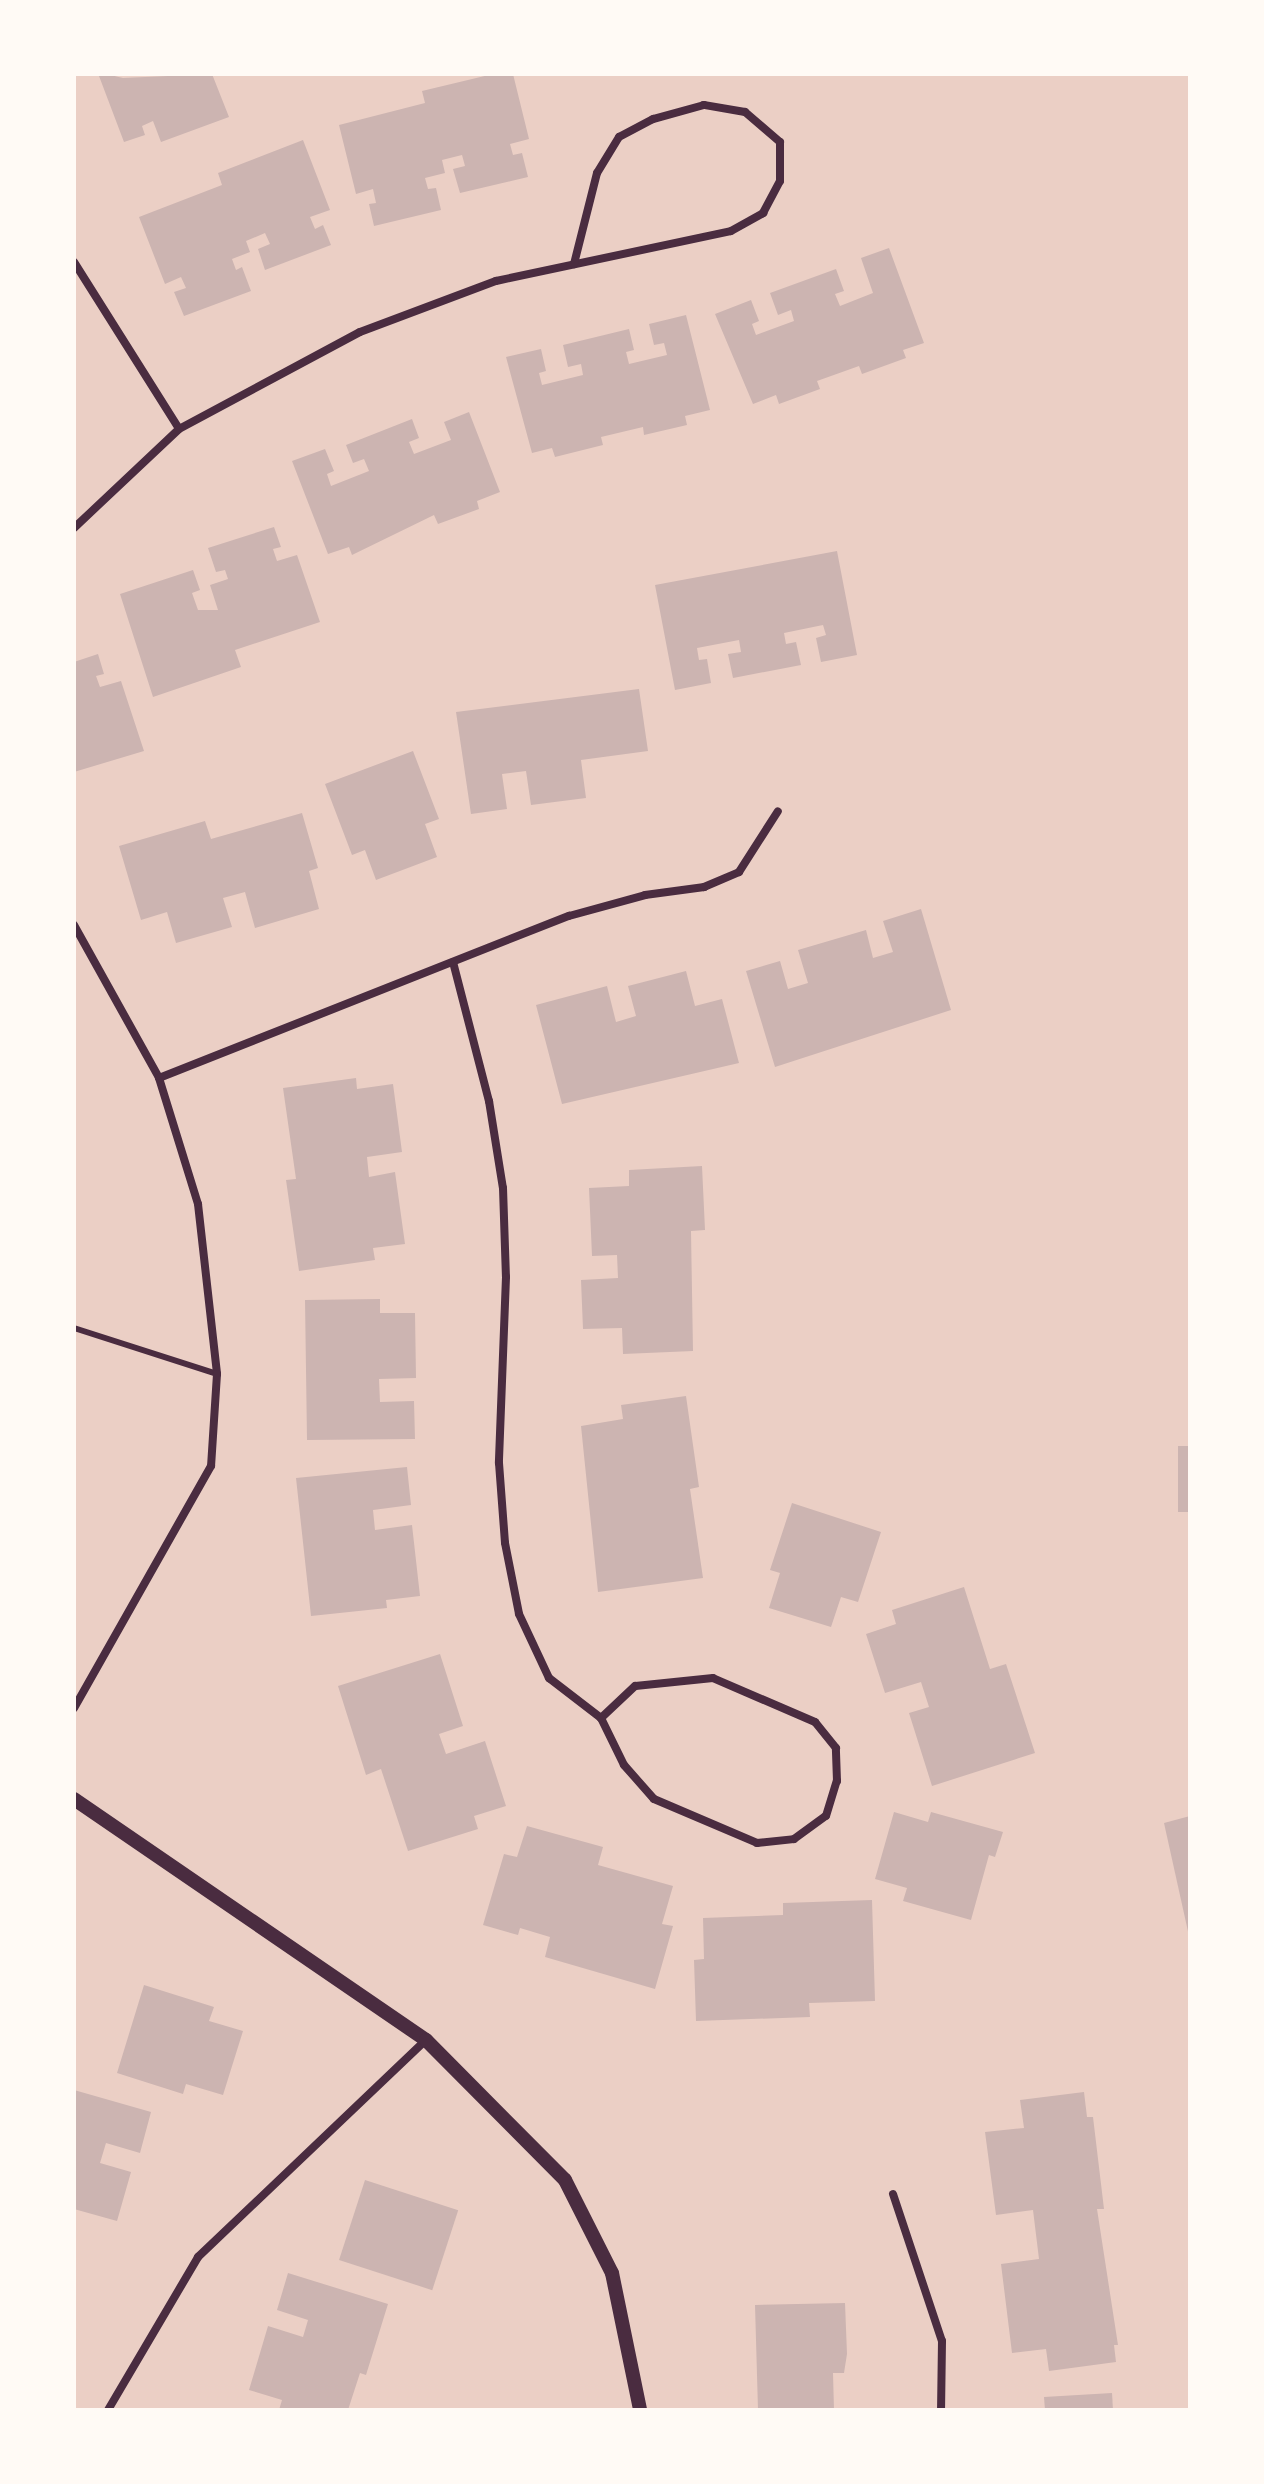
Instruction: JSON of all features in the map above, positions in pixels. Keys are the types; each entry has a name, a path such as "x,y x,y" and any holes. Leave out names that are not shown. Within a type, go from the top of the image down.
{"street":[{"path":"74,528 179,429 360,332 496,281 731,231 763,213 780,181 780,142 745,112 704,105 653,119 619,137 597,173 574,264"},
{"path":"74,262 179,429"},
{"path":"159,1078 569,916 645,895 704,887 739,872 778,811"},
{"path":"74,925 159,1078 198,1204 217,1374 211,1466 74,1708"},
{"path":"453,962 489,1101 503,1188 506,1277 499,1463 508,1557 519,1614 549,1678 601,1718 624,1765 654,1799 757,1843 794,1839 826,1816 837,1781 836,1748 815,1722 713,1678 635,1686 601,1718"},
{"path":"74,1799 426,2040 565,2180 612,2273 640,2410"},
{"path":"108,2410 198,2257 426,2040"},
{"path":"893,2194 942,2341 941,2410"}],"lane":[{"path":"74,1328 217,1374"}],"shaded area":[{"path":"74,74 1190,74 1190,2410 74,2410"}],"building":[{"path":"106,74 123,78 212,74 229,117 161,142 153,121 142,126 145,135 124,142 99,76"},
{"path":"493,74 513,74 529,139 510,144 513,155 522,153 528,177 460,193 453,169 465,166 462,155 442,160 445,173 425,178 428,189 436,188 441,210 374,226 369,204 376,203 373,189 356,194 339,125 425,103 422,91"},
{"path":"303,140 330,210 310,217 315,229 323,225 331,245 265,270 258,249 270,244 265,233 246,241 250,252 232,259 236,270 242,267 251,291 184,316 174,292 186,288 181,277 165,284 139,217 222,185 218,173"},
{"path":"889,248 924,343 903,350 906,358 862,374 859,366 817,381 820,389 779,404 776,395 753,404 715,314 751,300 759,321 752,324 756,335 794,321 791,310 778,315 770,293 836,269 844,291 835,294 840,306 873,293 861,258"},
{"path":"686,315 710,410 685,416 687,425 644,435 643,427 601,437 603,445 555,457 552,448 532,453 506,357 541,349 546,371 539,373 542,385 583,375 581,364 568,367 563,345 629,329 634,350 626,352 629,364 667,355 664,343 654,345 649,324"},
{"path":"469,412 500,492 477,501 479,509 438,524 434,515 352,555 349,547 328,554 292,461 325,449 334,471 327,474 331,486 369,471 364,459 353,463 346,445 412,419 419,438 409,442 414,454 451,440 444,422"},
{"path":"274,527 281,547 273,549 277,561 297,555 320,622 235,650 241,667 153,697 120,594 193,570 200,590 192,593 198,610 218,610 210,585 228,579 225,570 216,572 208,548"},
{"path":"837,551 857,655 821,662 816,638 826,635 823,625 784,633 786,644 796,642 801,665 733,678 728,654 741,652 739,640 697,648 699,660 707,659 711,683 675,690 655,585"},
{"path":"98,654 104,674 96,676 100,687 121,681 144,751 74,772 74,662"},
{"path":"639,689 648,751 581,760 586,798 531,805 526,771 502,774 507,809 471,814 456,712"},
{"path":"413,751 439,819 425,824 437,857 376,880 365,850 352,855 325,784"},
{"path":"302,813 318,868 309,871 319,909 255,928 245,892 223,898 232,927 176,943 167,912 141,920 119,846 205,821 211,839"},
{"path":"921,909 951,1010 775,1067 746,971 780,961 788,989 808,983 798,950 866,930 873,958 893,952 883,921"},
{"path":"686,971 695,1006 722,999 739,1063 562,1104 536,1005 607,986 616,1022 636,1016 628,986"},
{"path":"356,1078 357,1089 393,1084 402,1152 367,1157 369,1177 395,1172 405,1244 373,1248 375,1260 299,1271 286,1180 296,1179 283,1088"},
{"path":"702,1166 705,1230 691,1231 693,1351 623,1354 622,1328 583,1329 581,1280 618,1278 617,1255 592,1256 589,1188 629,1186 629,1170"},
{"path":"380,1299 380,1313 415,1313 416,1378 379,1379 380,1402 414,1401 415,1439 307,1440 305,1300"},
{"path":"686,1396 699,1487 690,1489 703,1578 598,1592 581,1426 623,1419 621,1405"},
{"path":"1178,1446 1190,1446 1190,1512 1178,1512"},
{"path":"407,1467 411,1505 373,1510 375,1530 412,1525 420,1596 386,1600 387,1608 311,1616 296,1478"},
{"path":"792,1503 881,1532 858,1602 841,1597 831,1627 769,1608 780,1573 770,1570"},
{"path":"964,1587 990,1669 1006,1664 1035,1753 932,1786 909,1713 929,1707 921,1682 885,1693 866,1634 896,1624 892,1610"},
{"path":"440,1654 463,1726 439,1734 446,1754 485,1741 506,1806 474,1816 478,1829 408,1851 381,1769 366,1775 338,1686"},
{"path":"894,1812 928,1822 931,1812 1003,1832 995,1857 989,1855 971,1920 903,1901 907,1888 875,1879"},
{"path":"1190,1816 1190,1936 1189,1936 1164,1823"},
{"path":"527,1826 603,1847 598,1865 673,1886 662,1924 673,1926 655,1989 545,1957 550,1937 520,1928 518,1935 483,1925 504,1854 517,1857"},
{"path":"872,1900 875,2001 809,2003 810,2017 696,2021 694,1960 704,1959 703,1918 783,1915 783,1903"},
{"path":"144,1985 214,2007 209,2021 243,2031 223,2095 186,2084 183,2094 117,2073"},
{"path":"74,2090 151,2112 140,2153 106,2143 100,2163 131,2172 117,2221 74,2209"},
{"path":"1084,2092 1087,2117 1093,2117 1104,2209 1097,2209 1118,2345 1114,2345 1116,2362 1049,2371 1046,2349 1012,2353 1001,2264 1039,2259 1033,2210 996,2215 985,2132 1024,2128 1020,2100"},
{"path":"365,2180 458,2210 432,2290 339,2260"},
{"path":"288,2273 388,2304 366,2375 360,2373 348,2410 279,2410 282,2400 249,2390 268,2326 303,2337 308,2320 277,2310"},
{"path":"845,2303 847,2354 844,2373 833,2373 834,2410 758,2410 755,2305"},
{"path":"1112,2393 1113,2410 1045,2410 1044,2397"}]}
